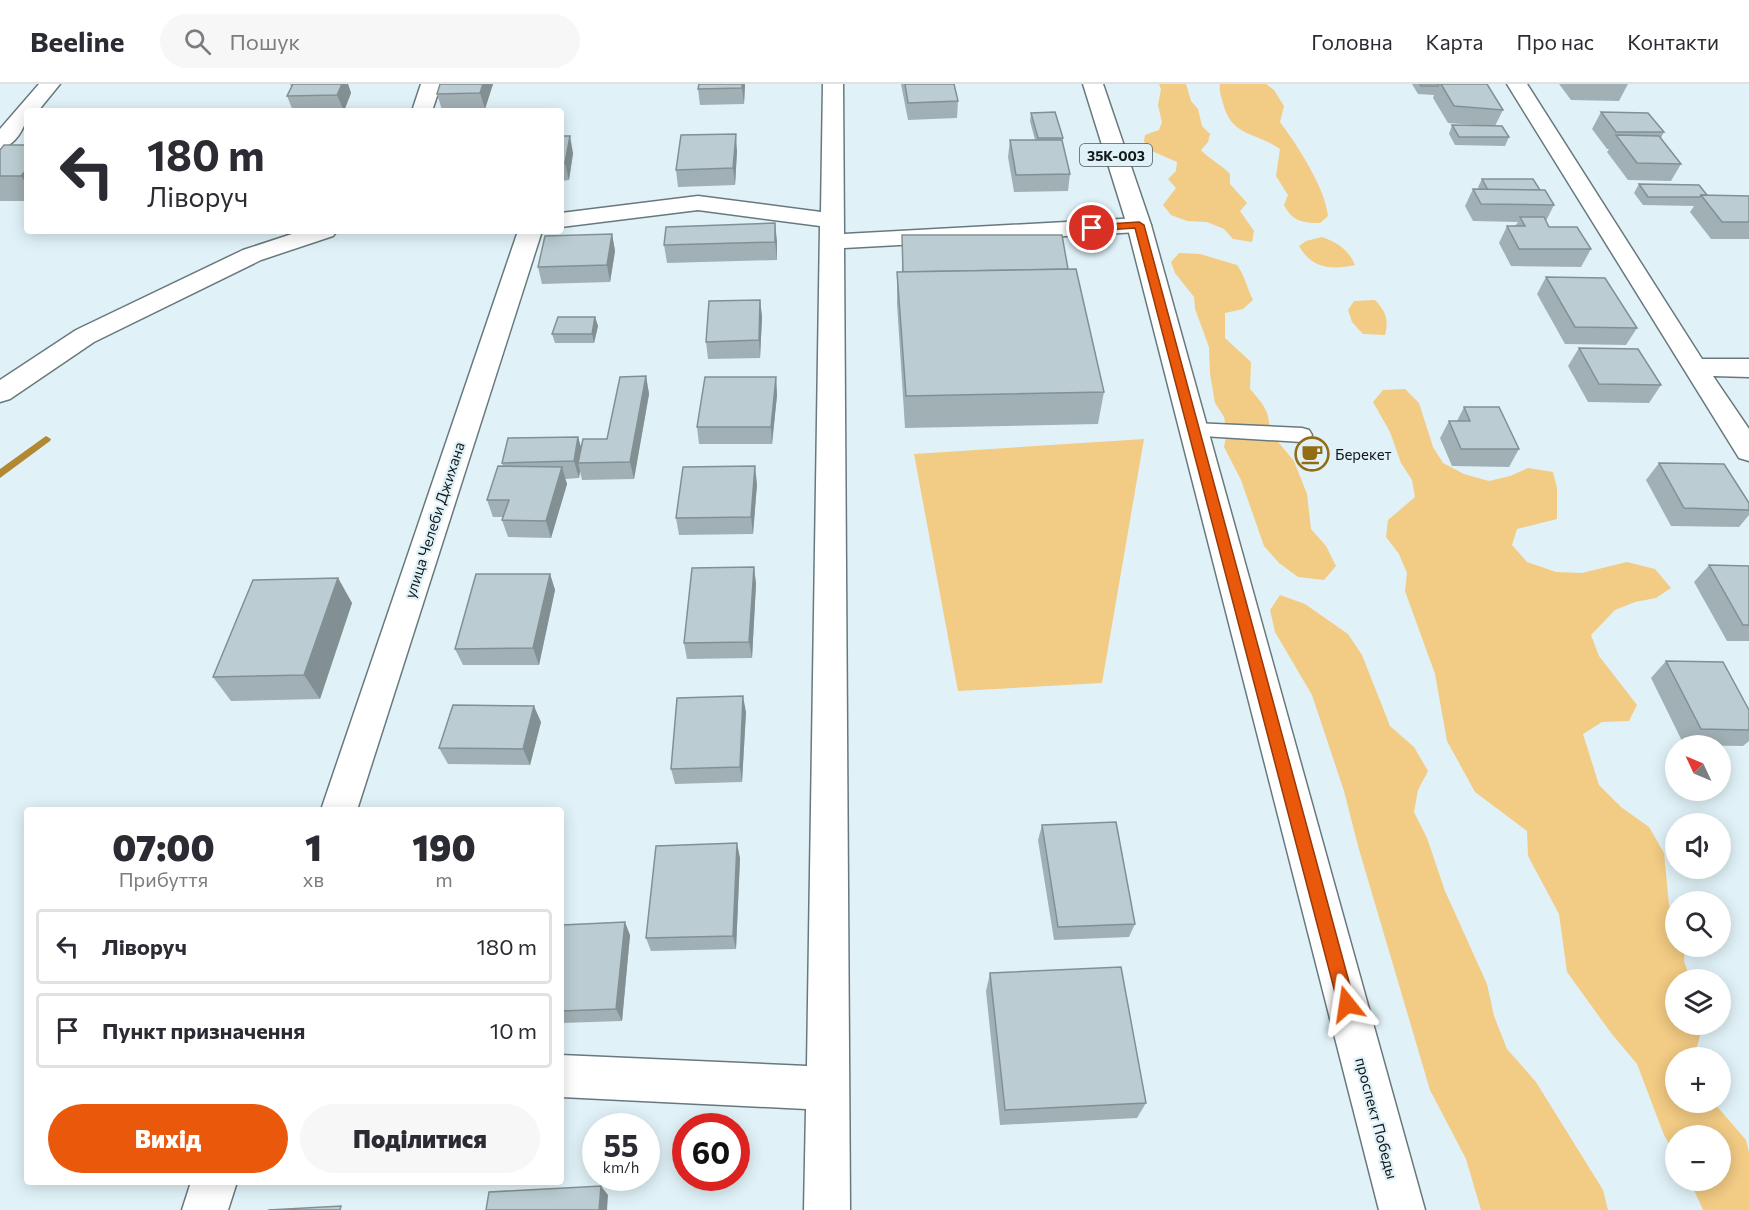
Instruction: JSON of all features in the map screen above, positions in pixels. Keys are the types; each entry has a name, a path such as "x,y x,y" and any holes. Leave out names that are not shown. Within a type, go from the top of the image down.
{"street":[{"path":"30,108 50,84"},
{"path":"423,108 431,84"},
{"path":"827,1210 832,84"},
{"name":"35К-003","path":"1093,84 1139,225"},
{"path":"1517,84 1749,451"},
{"path":"0,143 24,115"},
{"path":"564,220 698,203 832,231 1139,225"},
{"name":"проспект Победы","path":"1139,225 1402,1210"},
{"path":"0,393 85,336 252,255 316,234"},
{"name":"улица Челеби Джихана","path":"340,807 529,234"},
{"path":"1694,367 1749,368"},
{"path":"564,1076 827,1088"},
{"path":"205,1210 213,1185"}],"lane":[{"path":"1193,430 1302,435"}],"shaded area":[{"path":"1159,84 1186,84 1191,101 1198,109 1202,126 1210,134 1208,142 1201,150 1230,174 1230,184 1247,203 1240,211 1254,231 1252,242 1233,239 1224,229 1207,222 1187,221 1171,215 1163,205 1176,188 1168,179 1176,171 1177,162 1147,149 1144,141 1145,135 1159,130 1162,122 1158,105 1161,89"},
{"path":"1220,84 1266,84 1274,90 1284,106 1280,122 1302,154 1322,192 1328,216 1320,223 1298,220 1290,215 1284,205 1288,195 1276,176 1280,149 1238,128 1232,122 1223,103"},
{"path":"1322,237 1342,247 1355,265 1323,266 1304,254 1299,246 1306,241"},
{"path":"1179,253 1200,254 1237,265 1244,278 1253,300 1243,309 1225,313 1225,338 1251,362 1250,389 1267,413 1269,431 1294,461 1307,494 1311,529 1326,546 1336,566 1324,580 1298,577 1279,563 1264,546 1241,480 1224,447 1227,432 1224,417 1215,403 1210,374 1209,347 1195,309 1194,297 1175,273 1171,262"},
{"path":"1375,300 1386,316 1385,335 1363,334 1352,322 1348,310 1354,301"},
{"path":"1405,389 1419,403 1433,447 1443,463 1464,474 1489,481 1510,476 1528,468 1553,472 1557,488 1557,519 1517,529 1512,545 1527,562 1556,572 1582,573 1627,562 1655,569 1671,588 1656,598 1635,602 1615,610 1591,635 1599,656 1637,705 1629,721 1602,722 1583,734 1599,785 1621,807 1649,827 1664,853 1668,891 1665,891 1665,957 1684,957 1687,969 1665,969 1665,1035 1700,1035 1697,1047 1665,1047 1665,1113 1723,1113 1746,1140 1749,1152 1749,1210 1703,1210 1694,1191 1731,1191 1731,1125 1665,1125 1665,1137 1637,1064 1611,1033 1567,972 1559,914 1528,856 1527,831 1475,792 1447,741 1435,674 1405,591 1407,573 1399,554 1386,537 1388,520 1415,497 1412,480 1401,463 1390,432 1373,402 1383,390"},
{"path":"1144,439 1102,683 958,691 914,454"},
{"path":"1280,595 1305,604 1348,634 1362,655 1390,726 1414,747 1428,771 1418,790 1414,812 1427,838 1445,891 1487,984 1494,1016 1507,1049 1536,1082 1603,1190 1608,1210 1481,1210 1466,1159 1430,1090 1344,791 1312,695 1275,632 1270,610"}],"building":[{"path":"293,84 342,84 337,95 287,96"},
{"path":"440,84 483,84 480,93 437,94"},
{"path":"699,84 742,84 742,88 698,89"},
{"path":"905,84 954,84 958,101 908,103"},
{"path":"1420,84 1439,84 1438,86 1421,86"},
{"path":"1441,84 1487,84 1503,110 1454,106"},
{"path":"1055,112 1063,138 1038,138 1031,113"},
{"path":"1601,112 1648,113 1664,132 1616,132"},
{"path":"1452,125 1502,126 1509,137 1459,137"},
{"path":"736,134 733,168 676,170 681,135"},
{"path":"1616,135 1659,136 1681,164 1637,163"},
{"path":"564,136 570,136 565,163"},
{"path":"1010,140 1062,140 1070,174 1016,175"},
{"path":"4,145 24,145 24,172 21,176 0,176 0,150"},
{"path":"1482,179 1533,179 1540,190 1488,190"},
{"path":"1639,184 1699,185 1707,195 1648,197"},
{"path":"1473,189 1545,190 1554,205 1481,204"},
{"path":"1701,195 1749,196 1749,222 1722,222"},
{"path":"1520,217 1544,217 1549,227 1577,227 1591,249 1519,249 1507,226 1525,226"},
{"path":"775,223 775,242 664,245 666,227"},
{"path":"612,234 607,265 538,267 545,236"},
{"path":"902,235 1062,235 1068,269 903,272"},
{"path":"1076,269 1104,392 906,396 897,272"},
{"path":"1546,277 1605,278 1637,328 1575,327"},
{"path":"760,300 759,340 706,342 709,301"},
{"path":"558,317 595,317 592,334 552,334"},
{"path":"1579,348 1638,349 1661,385 1599,384"},
{"path":"646,376 630,462 578,463 583,439 607,439 620,377"},
{"path":"705,377 776,377 771,427 697,427"},
{"path":"1464,407 1499,407 1519,449 1461,449 1449,421 1470,421"},
{"path":"578,437 574,461 502,463 508,438"},
{"path":"1659,463 1724,464 1749,503 1749,510 1684,508"},
{"path":"498,466 562,467 546,521 502,520 509,500 487,500"},
{"path":"755,466 751,517 676,518 683,467"},
{"path":"1709,565 1749,566 1749,625 1743,625"},
{"path":"754,567 749,642 684,643 692,568"},
{"path":"476,574 550,574 533,648 455,649"},
{"path":"338,578 304,675 213,677 253,580"},
{"path":"1666,661 1723,662 1749,710 1749,730 1701,729"},
{"path":"743,696 740,767 671,769 677,698"},
{"path":"453,705 534,706 523,749 439,748"},
{"path":"1116,822 1135,924 1058,927 1042,825"},
{"path":"737,843 733,936 646,938 656,846"},
{"path":"625,922 616,1009 564,1011 564,925"},
{"path":"1121,967 1146,1103 1005,1110 990,973"},
{"path":"582,1187 582,1191 601,1191 599,1210 486,1210 489,1192"},
{"path":"341,1206 340,1210 268,1210"}],"waterway":[{"path":"0,474 46,439"}],"place":[{"name":"Берекет","path":"1312,454"}],"route":[{"path":"1092,228 1139,225 1347,1004"}]}
